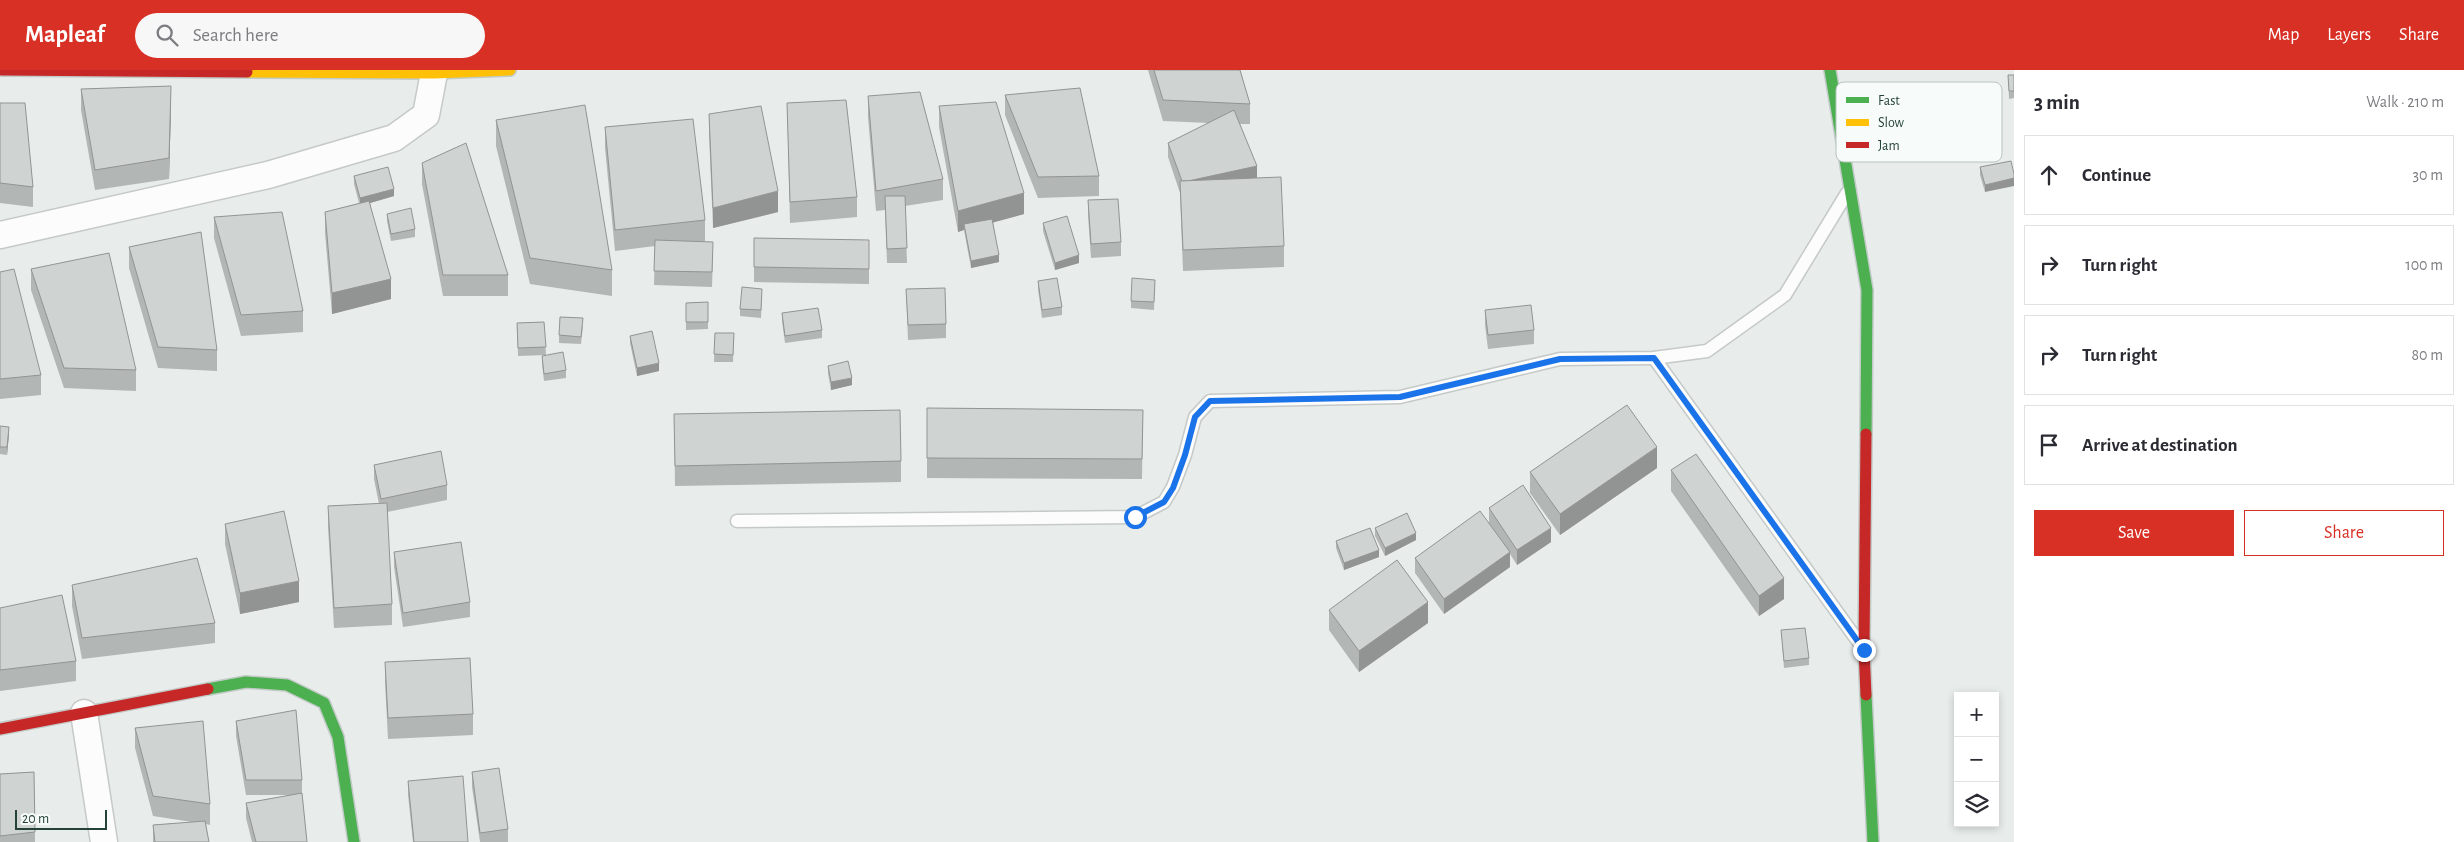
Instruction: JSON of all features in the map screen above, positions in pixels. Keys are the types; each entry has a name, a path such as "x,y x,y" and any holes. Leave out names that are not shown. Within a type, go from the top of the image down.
{"street":[{"path":"2,70 434,73 510,70"},
{"path":"1830,70 1836,106"},
{"path":"0,235 268,175 394,138 426,115 434,73"},
{"path":"1845,162 1867,290 1864,650 1873,842"},
{"path":"0,729 246,682 287,685 324,703 338,737 354,842"},
{"path":"84,712 104,842"}],"lane":[{"path":"737,521 1135,517 1164,502 1173,488 1185,455 1195,417 1210,401 1400,397 1560,359 1654,358 1708,351 1785,295 1850,189"},
{"path":"1654,358 1864,650"}],"building":[{"path":"1154,70 1240,70 1250,104 1163,100"},
{"path":"2008,75 2014,75 2014,91 2009,91"},
{"path":"171,86 169,158 95,170 81,89"},
{"path":"1080,88 1099,176 1038,177 1005,95"},
{"path":"920,92 943,179 876,191 868,96"},
{"path":"846,100 857,197 790,202 787,103"},
{"path":"996,102 1024,193 958,211 939,106"},
{"path":"0,103 25,103 33,187 0,183"},
{"path":"585,105 612,270 530,258 496,120"},
{"path":"761,106 778,191 713,208 709,114"},
{"path":"1234,110 1257,166 1182,181 1168,143"},
{"path":"693,119 705,220 615,230 605,127"},
{"path":"466,143 508,275 443,275 422,163"},
{"path":"2011,161 2014,178 1985,185 1980,167"},
{"path":"388,167 394,189 360,198 354,176"},
{"path":"1281,177 1284,246 1183,250 1180,181"},
{"path":"885,196 905,196 907,248 887,249"},
{"path":"1118,199 1121,242 1091,244 1088,200"},
{"path":"369,201 391,279 332,293 325,212"},
{"path":"411,208 415,229 391,234 387,214"},
{"path":"282,212 303,311 241,315 214,217"},
{"path":"1067,216 1079,255 1055,263 1043,223"},
{"path":"992,219 999,255 971,261 964,224"},
{"path":"201,232 217,350 158,347 129,247"},
{"path":"754,238 869,240 869,269 754,267"},
{"path":"655,240 713,242 712,272 654,271"},
{"path":"109,253 136,370 64,368 31,269"},
{"path":"14,269 41,375 0,379 0,272"},
{"path":"1057,278 1062,307 1042,310 1038,281"},
{"path":"1132,278 1155,280 1154,302 1131,301"},
{"path":"742,287 762,289 761,310 740,309"},
{"path":"945,288 946,324 908,325 906,289"},
{"path":"708,302 708,322 686,322 686,303"},
{"path":"1531,305 1534,330 1488,335 1485,310"},
{"path":"818,308 822,330 785,336 782,313"},
{"path":"560,317 583,318 581,337 559,335"},
{"path":"544,322 546,347 518,348 517,323"},
{"path":"652,331 659,363 637,368 630,336"},
{"path":"715,333 734,333 733,355 714,354"},
{"path":"563,352 566,370 544,374 542,356"},
{"path":"848,361 852,378 831,382 828,366"},
{"path":"1627,405 1657,447 1560,514 1530,472"},
{"path":"927,408 1143,410 1142,459 927,458"},
{"path":"900,410 901,461 675,466 674,414"},
{"path":"0,426 9,427 7,447 0,447"},
{"path":"441,451 447,485 381,499 374,465"},
{"path":"1696,454 1784,578 1759,596 1671,470"},
{"path":"1523,485 1551,528 1517,550 1489,508"},
{"path":"387,503 392,604 334,608 328,506"},
{"path":"284,511 299,581 240,593 225,524"},
{"path":"1480,511 1510,552 1444,599 1415,558"},
{"path":"1407,513 1416,533 1385,548 1375,528"},
{"path":"1370,528 1379,550 1344,563 1336,541"},
{"path":"461,542 470,602 403,613 394,552"},
{"path":"197,558 215,623 82,638 72,585"},
{"path":"1397,560 1428,602 1359,651 1329,610"},
{"path":"62,595 76,661 0,670 0,608"},
{"path":"1805,628 1809,658 1784,661 1781,630"},
{"path":"470,658 473,714 388,718 385,662"},
{"path":"296,710 302,780 246,780 236,721"},
{"path":"203,721 210,804 153,796 135,728"},
{"path":"499,768 508,829 480,833 472,772"},
{"path":"34,772 35,832 0,836 0,774"},
{"path":"463,776 468,842 414,842 408,781"},
{"path":"302,793 307,842 256,842 246,803"},
{"path":"205,821 209,842 155,842 153,825"}],"traffic: fast":[{"path":"1830,70 1836,106"},
{"path":"1845,162 1867,290 1866,434"},
{"path":"208,689 246,682 287,685 324,703 338,737 354,842"},
{"path":"1866,695 1873,842"}],"traffic: slow":[{"path":"247,72 434,73 510,70"}],"traffic: jam":[{"path":"2,70 247,72"},
{"path":"1866,434 1864,650 1866,695"},
{"path":"0,729 208,689"}],"route":[{"path":"1135,517 1164,502 1173,488 1185,455 1195,417 1210,401 1242,402 1400,397 1560,359 1654,358 1864,650"}]}
